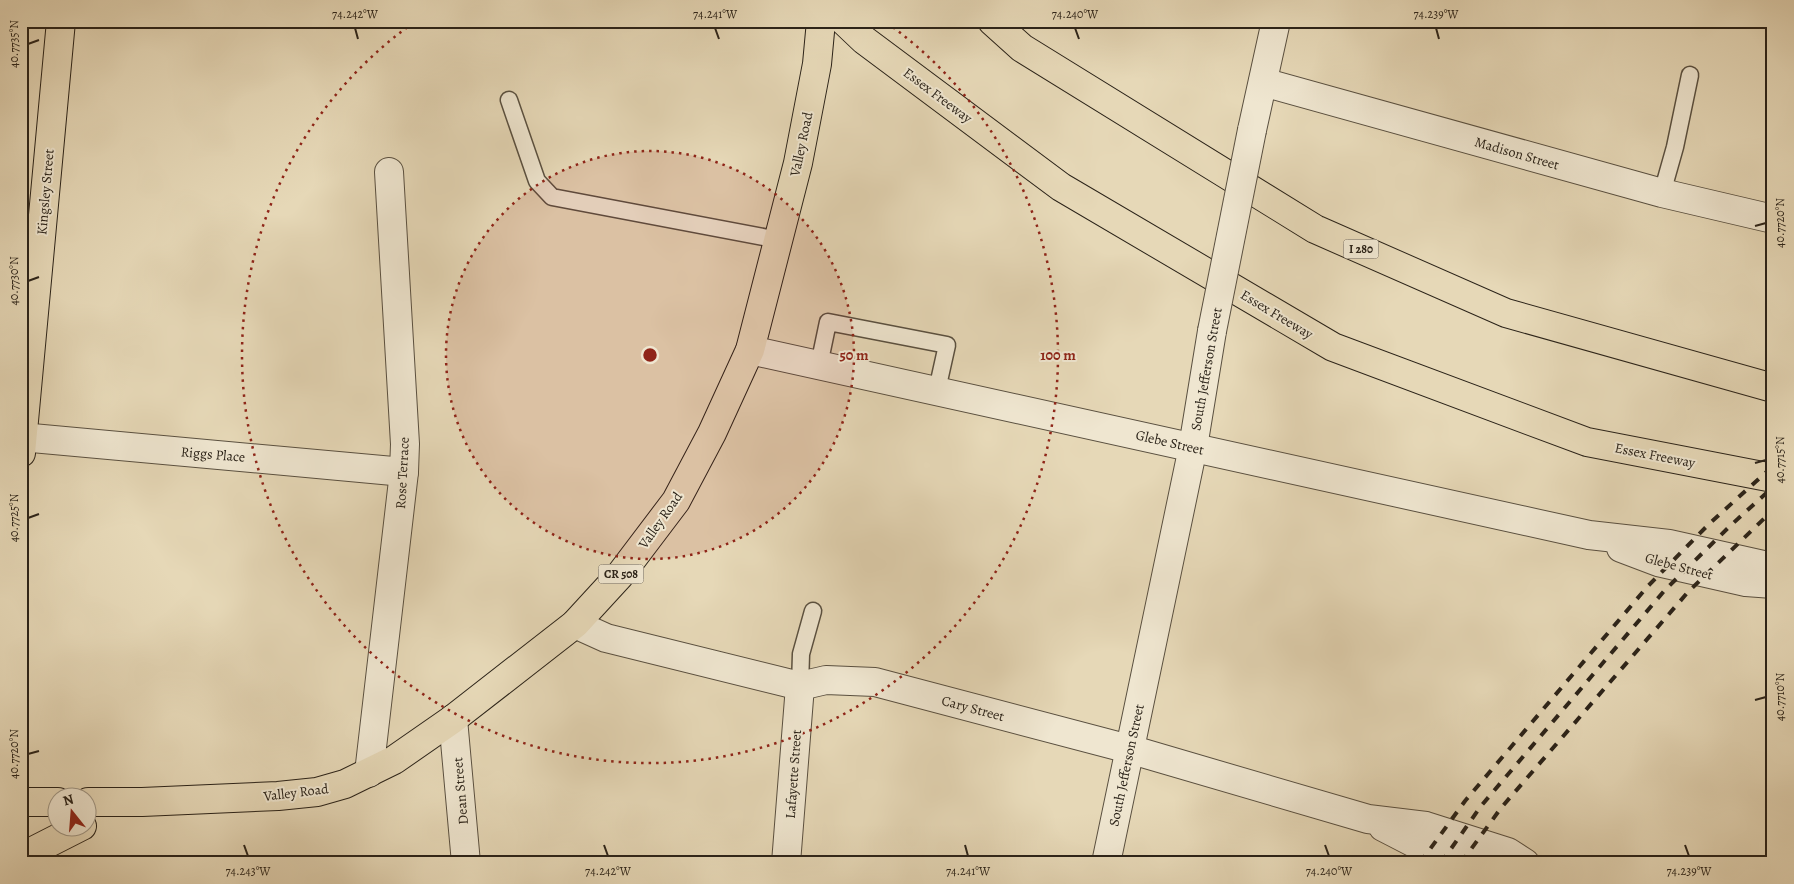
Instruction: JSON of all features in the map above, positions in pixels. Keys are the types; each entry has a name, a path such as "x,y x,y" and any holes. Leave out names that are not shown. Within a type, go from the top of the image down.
{"main road":[{"name":"Kingsley Street","path":"22,443 61,21"},
{"name":"Valley Road","path":"98,802 278,796 317,792 345,784 394,760 453,719 575,624 620,575 676,501 712,433 750,350 798,164 817,64 821,21"},
{"path":"834,21 864,40"},
{"name":"Essex Freeway","path":"844,21 864,40 1061,187 1333,347 1588,442 1773,478"},
{"name":"I 280","path":"992,21 1022,48 1315,229 1506,313 1773,388"},
{"path":"21,802 48,802"},
{"name":"Valley Road","path":"98,820 142,802"},
{"path":"21,860 29,853 62,836"}],"street":[{"name":"South Jefferson Street","path":"1106,863 1193,447 1212,331 1276,21"},
{"name":"Madison Street","path":"1263,82 1662,193 1773,219"},
{"name":"Rose Terrace","path":"369,773 404,472 405,444 389,172"},
{"name":"Glebe Street","path":"750,350 1589,535 1669,544 1773,568"},
{"name":"Riggs Place","path":"22,443 404,472"},
{"name":"Glebe Street","path":"1589,535 1658,562 1746,582 1773,584"},
{"name":"Cary Street","path":"575,624 606,638 800,686 826,680 875,682 1129,749 1368,819 1426,826 1508,852 1524,863"},
{"name":"Lafayette Street","path":"786,863 800,686"},
{"name":"Dean Street","path":"453,719 466,863"},
{"name":"Cary Street","path":"1368,819 1416,844 1475,863"}],"lane":[{"path":"1662,193 1675,147 1690,75"},
{"path":"509,100 537,181 552,197 779,240"},
{"path":"819,365 828,322 947,345 937,390"},
{"path":"800,686 801,654 813,611"}],"railway":[{"path":"1420,863 1465,801 1648,586 1709,524 1773,466"},
{"path":"1441,863 1481,806 1665,590 1773,487"},
{"path":"1461,863 1501,808 1688,592 1773,510"}]}
